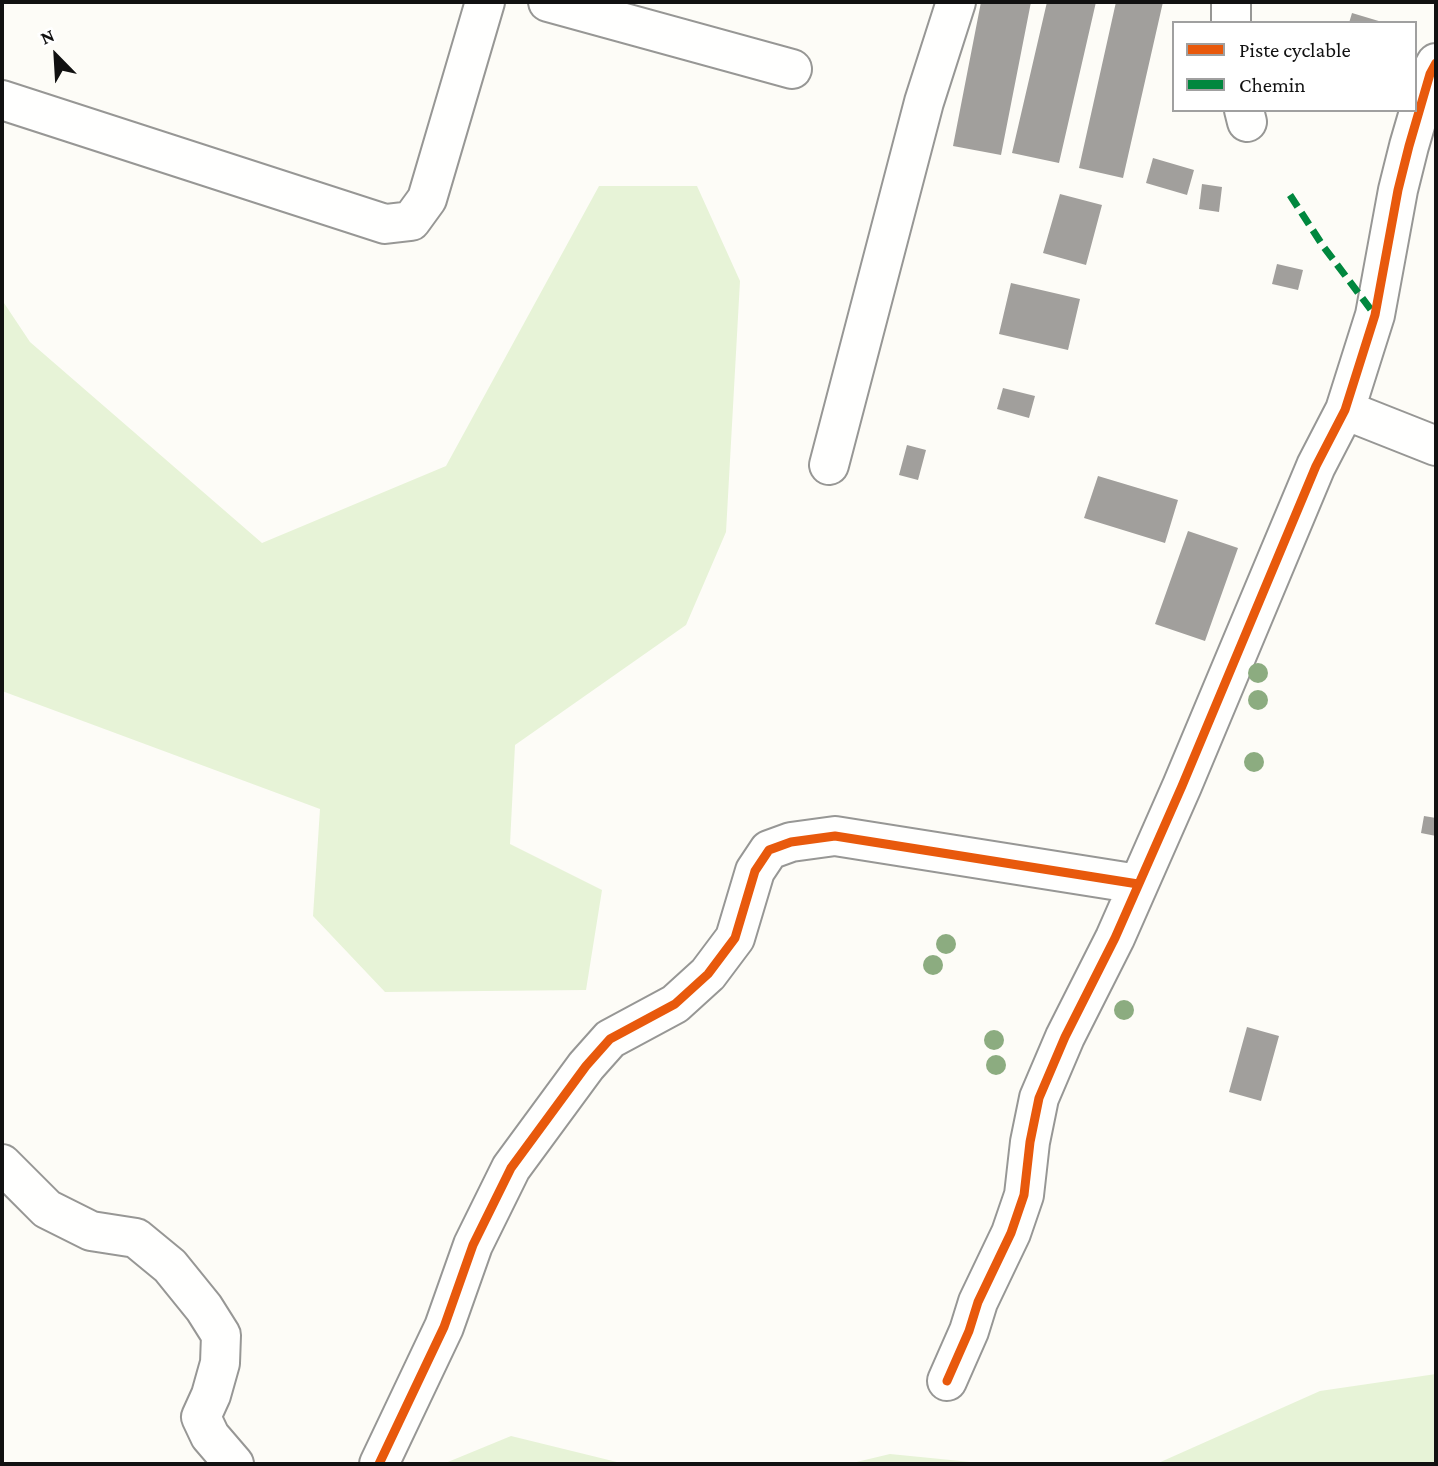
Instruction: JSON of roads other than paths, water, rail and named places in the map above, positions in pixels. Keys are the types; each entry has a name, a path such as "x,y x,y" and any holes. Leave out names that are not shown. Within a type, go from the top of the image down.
{"street":[{"path":"2,100 385,224 411,221 427,200 485,2"},
{"path":"548,2 792,69"},
{"path":"829,465 924,102 956,2"},
{"path":"1231,2 1231,21"},
{"path":"947,1381 969,1331 978,1302 1020,1208 1039,1098 1065,1037 1115,938 1316,466 1345,410 1375,315 1398,190 1409,146 1430,74 1436,63"},
{"path":"1345,410 1436,446"},
{"path":"379,1464 444,1327 473,1245 511,1168 586,1066 610,1039 675,1004 708,974 735,938 755,871 769,850 791,842 835,836 1138,884"},
{"path":"2,1164 47,1209 91,1231 136,1238 170,1266 204,1308 221,1335 220,1363 211,1395 201,1417 210,1436 234,1464"}]}
